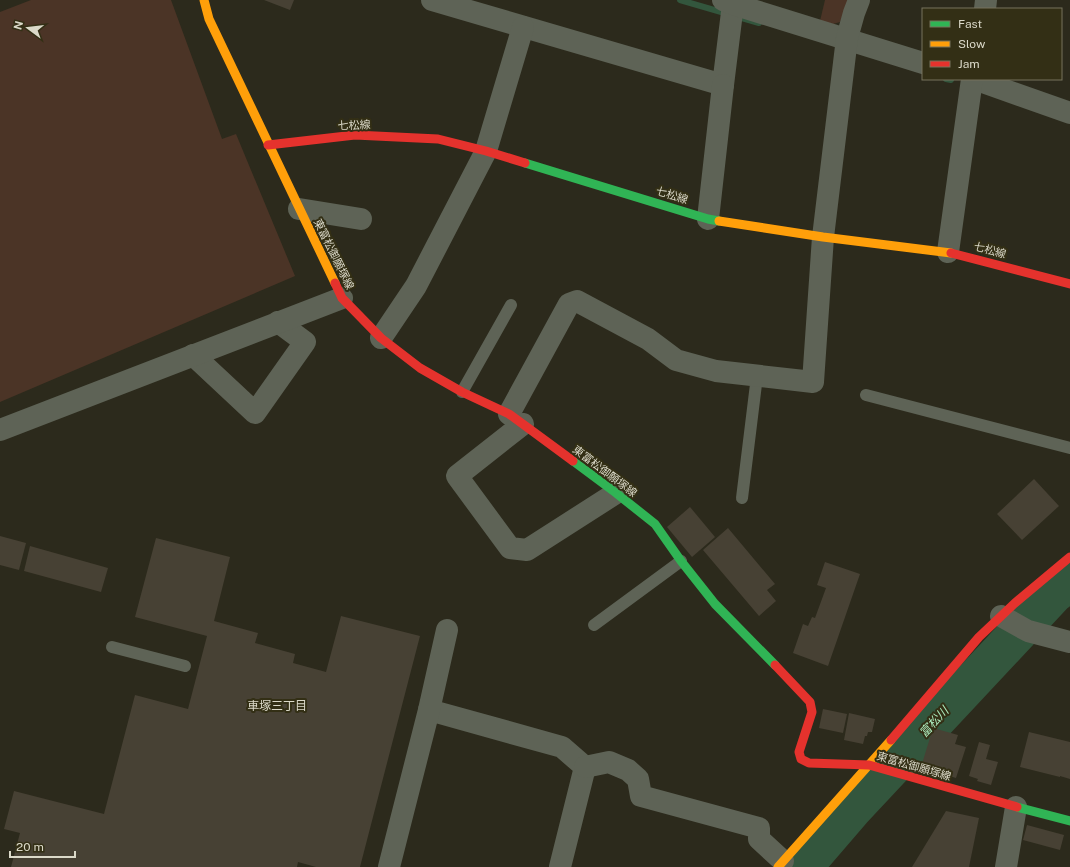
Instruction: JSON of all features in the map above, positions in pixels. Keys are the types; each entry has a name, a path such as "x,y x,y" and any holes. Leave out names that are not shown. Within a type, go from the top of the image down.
{"main road":[{"name":"東富松御願塚線","path":"204,0 209,19 342,298 381,338 420,368 462,392 516,419 616,493 655,524 681,562 715,604 810,702 812,712 799,752 801,760 809,762 869,765 1070,821"},
{"name":"七松線","path":"268,145 355,135 438,139 486,151 721,222 948,252 1070,284"},
{"path":"781,864 980,637 1015,624 1015,603 1070,557"}],"street":[{"path":"432,0 723,85"},
{"path":"616,493 527,550 510,548 457,476 516,419 569,304 577,302 648,339 676,360 716,371 813,382 823,236 847,38 859,0"},
{"path":"708,218 723,85 728,2 922,63"},
{"path":"381,338 416,286 486,151 523,27"},
{"path":"948,252 973,80"},
{"path":"976,80 1070,112"},
{"path":"299,210 361,219"},
{"path":"0,430 342,298"},
{"path":"193,355 255,413 305,342 278,322"},
{"path":"1015,624 1070,642"},
{"path":"389,867 429,710 447,630"},
{"path":"429,710 562,747 585,766 609,762 628,770 638,779 642,796 759,828 759,839 781,864"},
{"path":"560,867 585,766"},
{"path":"1006,867 1016,807"}],"lane":[{"path":"462,392 512,305"},
{"path":"742,498 757,376"},
{"path":"866,395 1070,448"},
{"path":"594,625 681,562"},
{"path":"112,647 185,666"}],"shaded area":[{"path":"31,0 171,0 222,139 236,134 295,276 0,402 0,12"},
{"path":"825,0 849,0 840,22 833,24 820,21"}],"building":[{"path":"264,0 294,0 290,10"},
{"path":"1034,479 1059,506 1022,540 997,514"},
{"path":"690,507 715,537 692,557 667,527"},
{"path":"728,528 775,584 767,590 776,601 759,616 703,550"},
{"path":"0,536 26,543 19,570 0,565"},
{"path":"156,538 230,557 214,621 258,633 255,643 295,654 293,663 326,672 341,616 420,636 360,867 316,867 298,862 297,867 11,867 20,833 4,829 14,791 104,814 135,695 188,709 207,636 135,617"},
{"path":"30,546 108,568 101,592 24,571"},
{"path":"825,562 860,574 828,666 793,653 803,624 808,626 812,617 815,618 826,588 817,585"},
{"path":"823,709 847,714 843,733 819,728"},
{"path":"849,713 875,719 872,732 868,732 867,736 865,736 863,744 844,740"},
{"path":"933,728 958,735 955,744 966,747 956,778 921,767"},
{"path":"1029,732 1070,742 1070,779 1020,767"},
{"path":"979,742 990,745 986,759 998,762 991,785 977,781 978,779 969,776"},
{"path":"946,811 979,818 969,867 912,867"},
{"path":"1027,825 1064,835 1060,850 1023,840"}],"waterway":[{"path":"680,0 759,23"},
{"name":"富松川","path":"803,867 852,810 1054,594 1070,582"}],"traffic: fast":[{"path":"525,163 708,219 719,221"},
{"path":"573,461 655,524 681,561 715,604 775,665"},
{"path":"1017,807 1070,821"}],"traffic: slow":[{"path":"204,0 209,19 335,283"},
{"path":"719,221 823,237 951,253"},
{"path":"778,867 891,740"}],"traffic: jam":[{"path":"268,145 355,135 438,139 525,163"},
{"path":"951,253 1070,284"},
{"path":"335,283 342,298 381,338 420,368 462,392 509,414 573,461"},
{"path":"891,740 979,637 1015,603 1070,557"},
{"path":"775,665 810,702 812,712 799,752 801,759 809,763 869,765 1017,807"}],"district":[{"name":"車塚三丁目","path":"277,706"}]}
